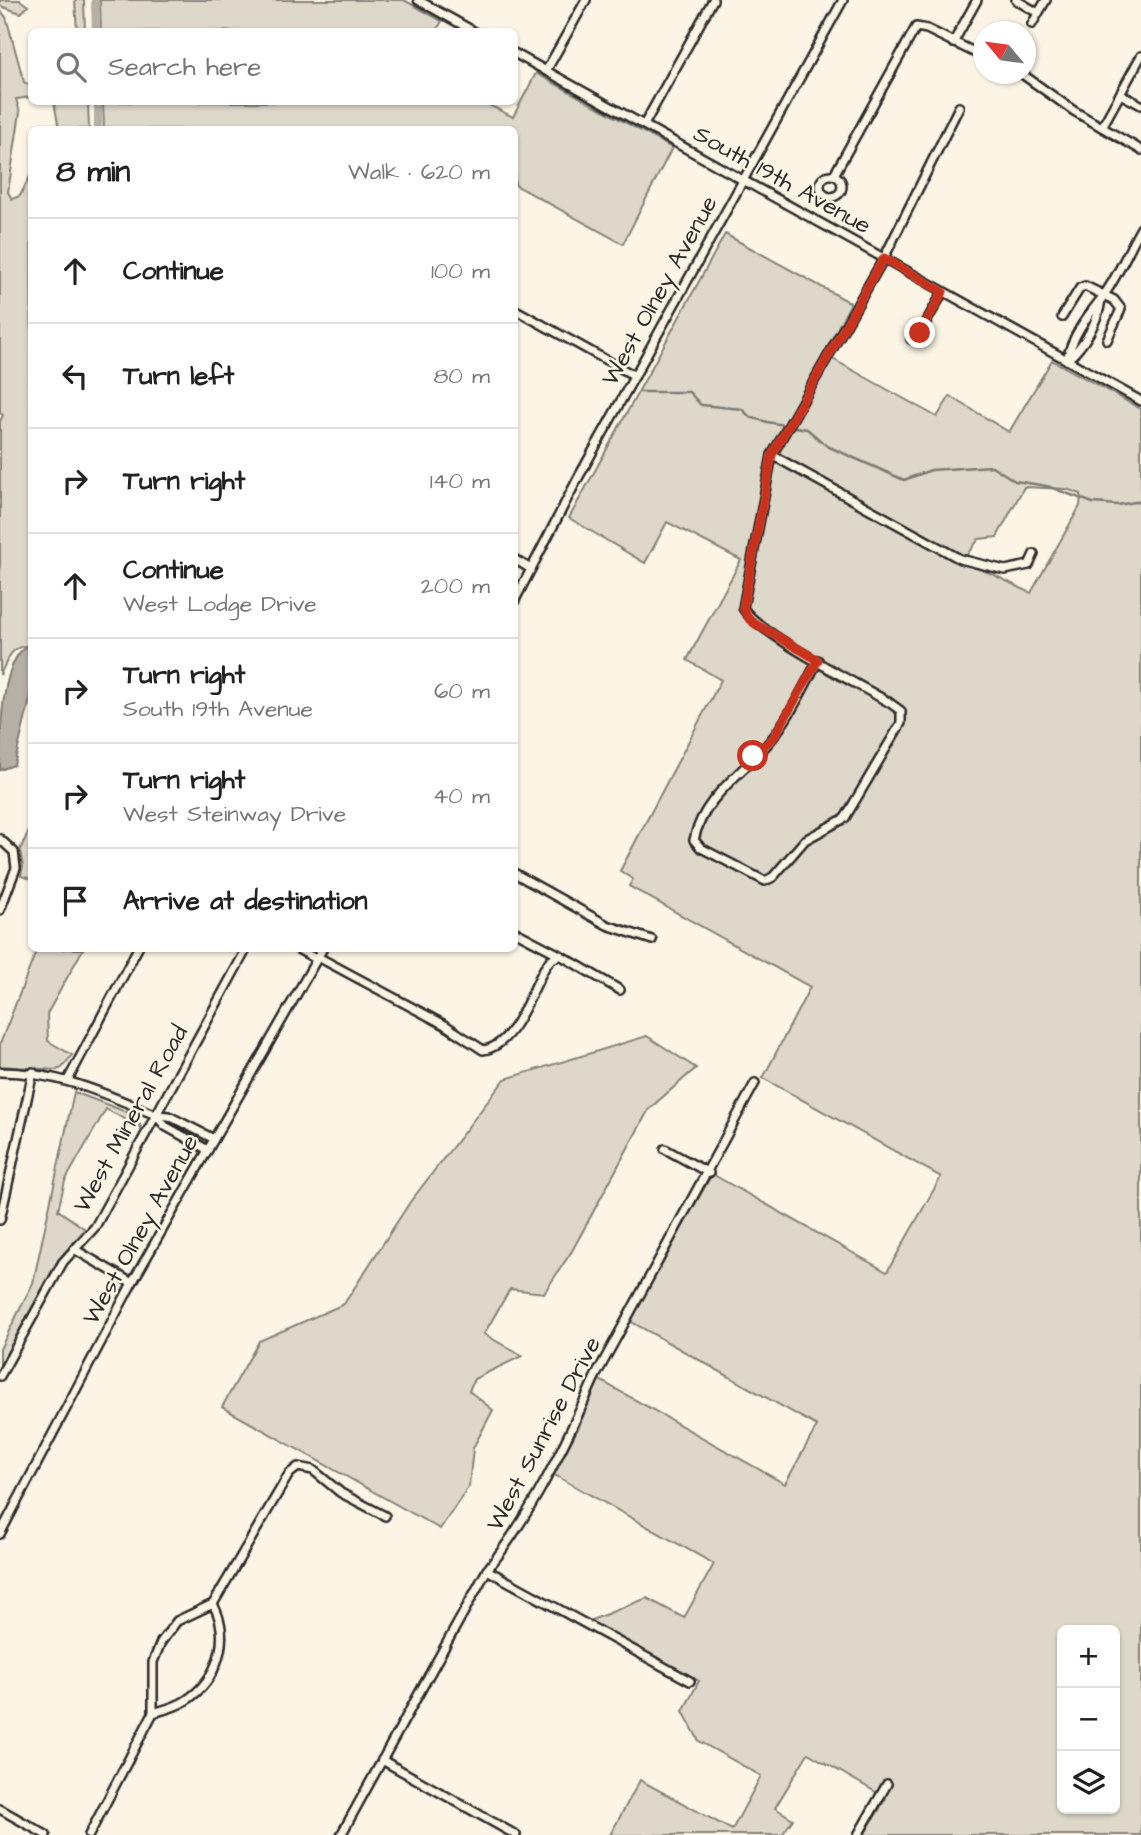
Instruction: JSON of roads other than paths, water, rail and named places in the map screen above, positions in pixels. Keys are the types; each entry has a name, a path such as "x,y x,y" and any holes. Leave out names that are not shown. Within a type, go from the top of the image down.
{"street":[{"path":"418,0 468,28"},
{"path":"546,71 586,0"},
{"path":"644,125 713,0"},
{"name":"West Olney Avenue","path":"518,594 843,0"},
{"path":"953,43 977,0"},
{"path":"1016,0 1038,13"},
{"path":"1034,21 1046,0"},
{"path":"834,175 916,27 927,29 973,52"},
{"name":"South 19th Avenue","path":"518,55 1141,401"},
{"path":"1102,127 1141,56"},
{"path":"1036,83 1141,149"},
{"path":"1120,94 1141,105"},
{"path":"818,660 774,737 714,797 696,828 694,840 701,848 765,881 773,877 806,839 845,818 901,723 901,711 818,660 759,626 750,620 743,608 772,455 884,258 959,107"},
{"path":"1067,360 1078,351 1099,313 1102,297 1141,228"},
{"path":"1062,317 1080,288 1085,286 1121,309 1107,340"},
{"path":"911,339 920,333 943,292"},
{"path":"518,311 635,376"},
{"path":"772,455 960,559 1005,570 1022,569 1028,565 1034,554"},
{"path":"518,561 531,569"},
{"path":"0,910 16,868 14,852 3,841"},
{"path":"518,875 607,925 652,940"},
{"path":"518,933 620,990"},
{"path":"68,1080 136,952"},
{"name":"West Mineral Road","path":"0,1376 62,1262 95,1227 245,952"},
{"path":"304,952 444,1025 483,1050 502,1044 544,969 550,960 560,955"},
{"name":"West Olney Avenue","path":"0,1534 132,1283 321,952"},
{"path":"0,1072 33,1072 68,1080 156,1115 169,1116 214,1139"},
{"path":"0,1220 33,1072"},
{"name":"West Sunrise Drive","path":"341,1835 487,1570 512,1539 576,1421 594,1379 709,1173 755,1083"},
{"path":"156,1115 164,1126 208,1150"},
{"path":"178,1133 183,1123"},
{"path":"665,1149 709,1173"},
{"path":"74,1250 132,1283"},
{"path":"89,1835 153,1713 153,1662 161,1642 177,1620 213,1604 289,1474 298,1467 313,1470 341,1493 385,1516"},
{"path":"487,1570 690,1681"},
{"path":"153,1713 183,1703 206,1684 220,1655 223,1639 213,1604"},
{"path":"382,1760 516,1835"},
{"path":"858,1835 887,1784"},
{"path":"0,1809 44,1834"}],"waterway":[{"path":"95,0 96,28"},
{"path":"98,105 98,126"},
{"path":"640,392 689,392 701,405 742,409 750,417 807,429 827,446 904,480 931,470 992,466 1015,481 1047,486 1093,503 1118,505 1141,501"}]}
